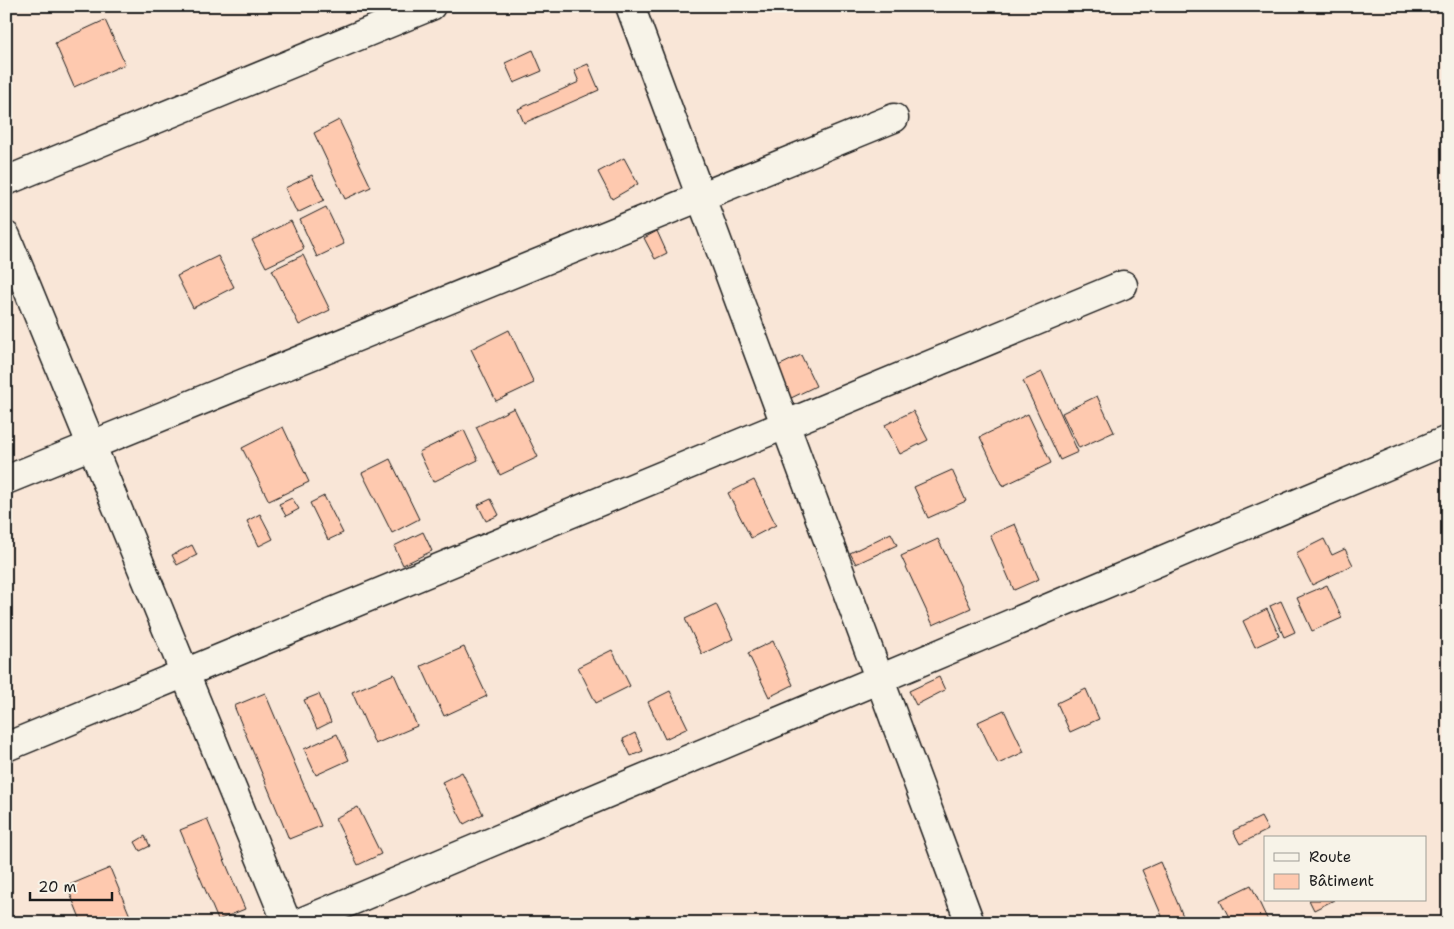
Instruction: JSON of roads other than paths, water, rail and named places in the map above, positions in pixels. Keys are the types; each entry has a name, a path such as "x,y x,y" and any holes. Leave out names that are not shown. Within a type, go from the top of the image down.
{"street":[{"path":"6,181 431,6"},
{"path":"630,6 970,923"},
{"path":"6,480 894,118"},
{"path":"6,236 287,923"},
{"path":"6,747 1124,285"},
{"path":"299,923 1448,440"}]}
